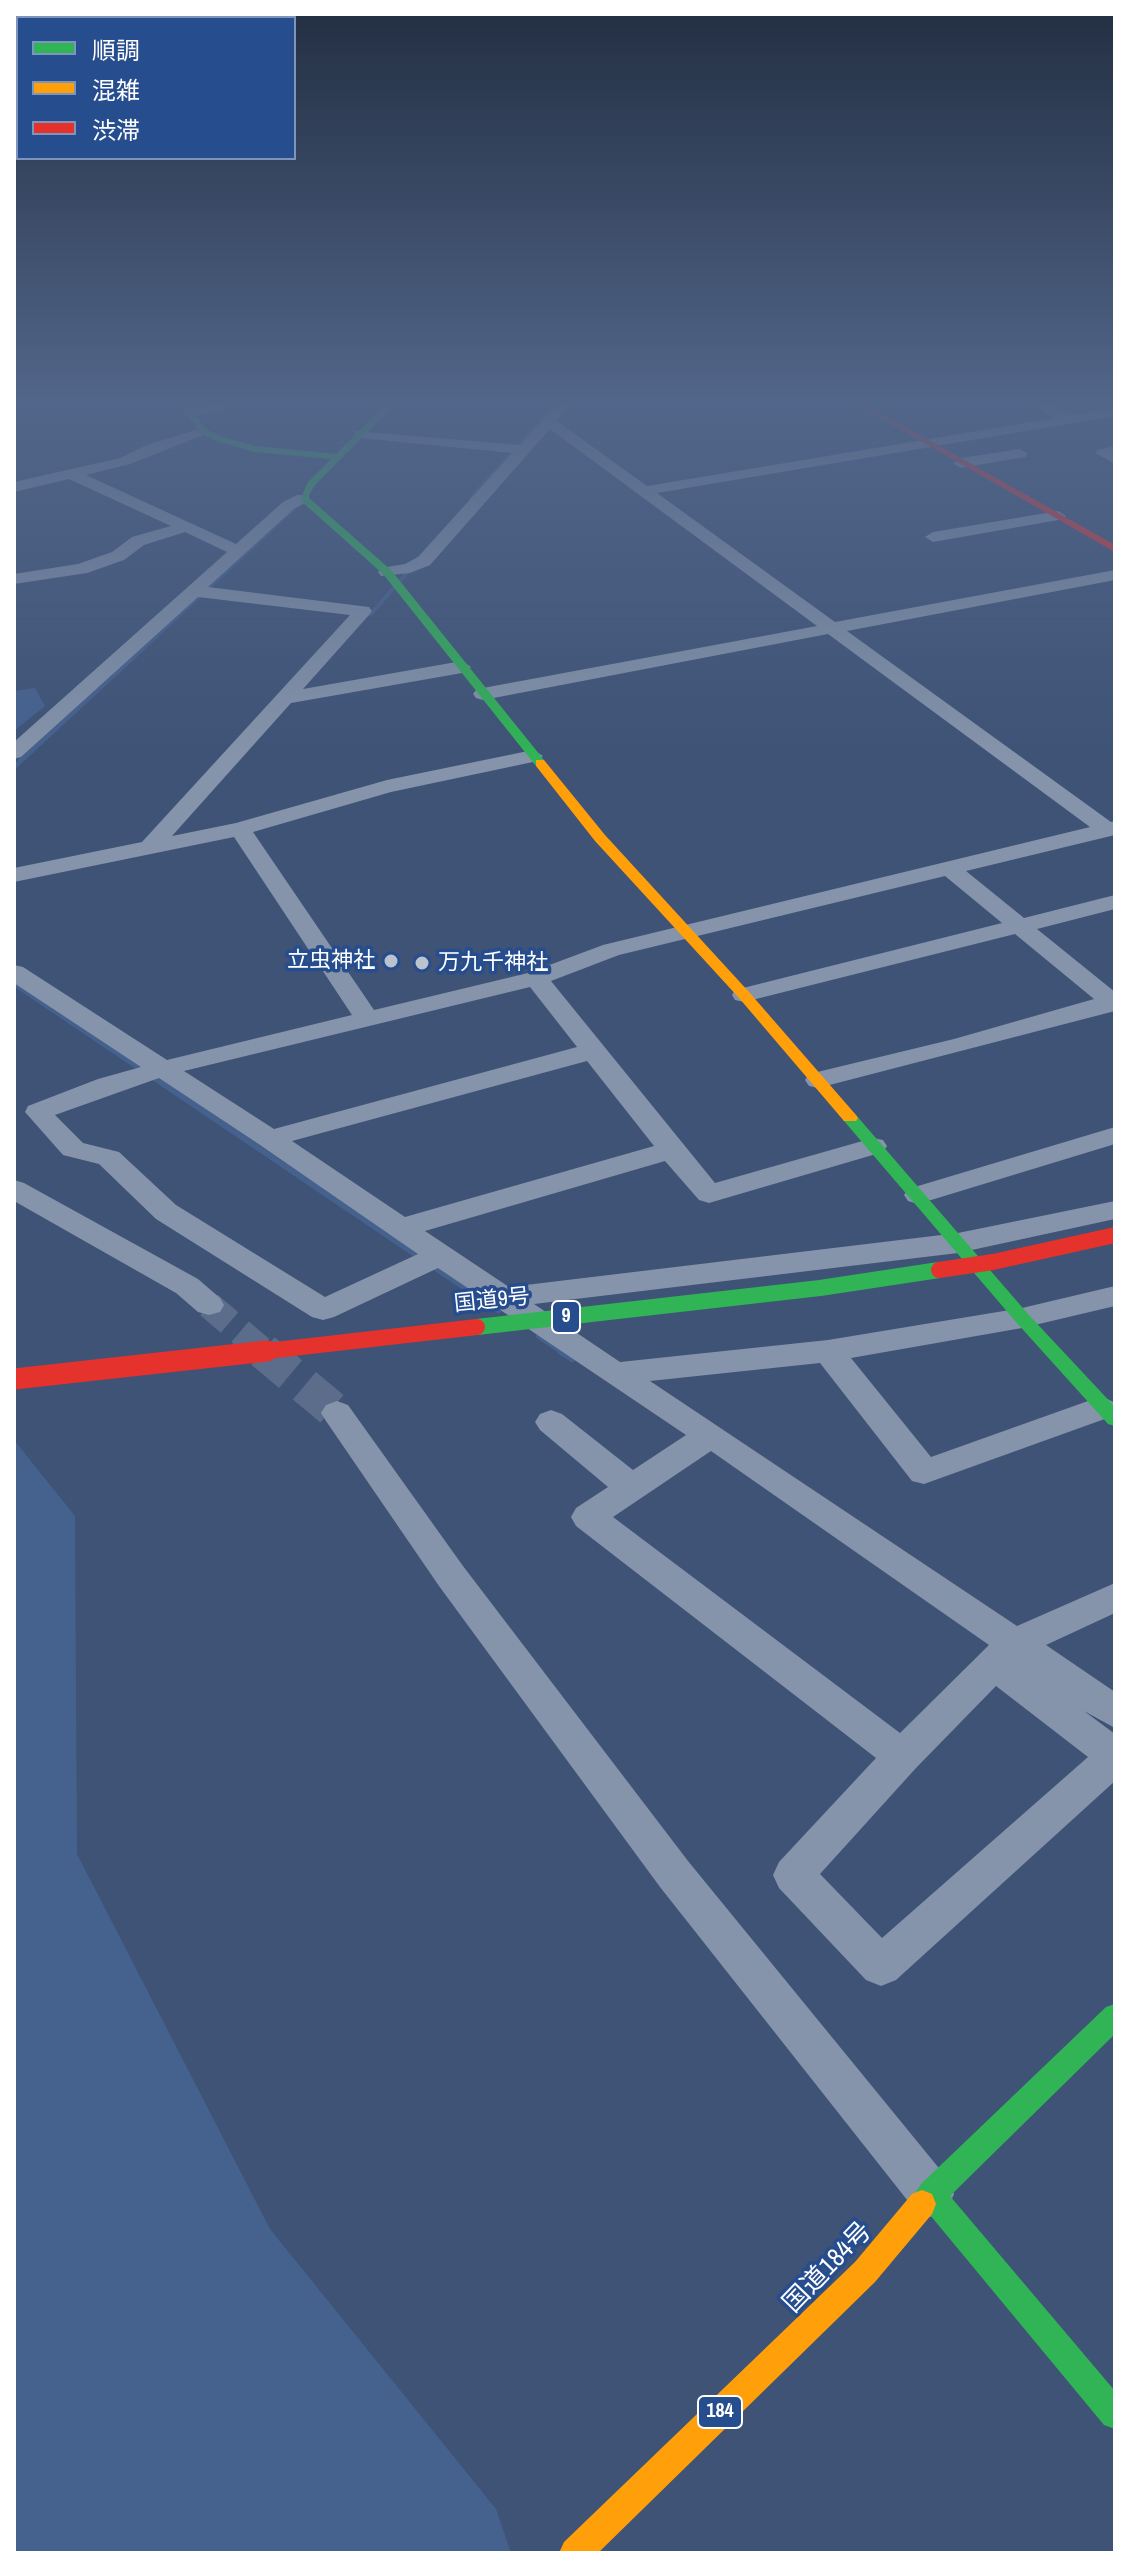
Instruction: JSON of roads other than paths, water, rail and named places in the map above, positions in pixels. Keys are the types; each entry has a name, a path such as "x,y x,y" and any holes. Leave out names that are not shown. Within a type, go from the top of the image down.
{"main road":[{"path":"323,518 387,572 600,838 744,995 1022,1318 1109,1414"},
{"path":"1061,518 1115,549"},
{"name":"国道9号","path":"14,1379 820,1288 993,1262 1115,1235"},
{"name":"国道184号","path":"575,2553 865,2272 931,2194 1115,2016"},
{"path":"931,2194 1115,2414"}],"street":[{"path":"165,518 239,551"},
{"path":"14,753 275,518"},
{"path":"387,572 410,568 424,561 463,518"},
{"path":"681,518 1111,829"},
{"path":"933,537 1047,518"},
{"path":"14,579 81,569 118,556 138,541 185,527"},
{"path":"483,694 1115,575"},
{"path":"150,847 363,611 195,591"},
{"path":"286,698 462,667"},
{"path":"14,875 240,829 387,786 533,756"},
{"path":"240,829 367,1018"},
{"path":"438,1256 323,1310 166,1212 109,1158 73,1149 38,1112 107,1085 162,1069 536,978 611,950 1111,829"},
{"path":"950,869 1113,1003"},
{"path":"744,995 1115,902"},
{"path":"14,972 270,1139 438,1256 711,1435 1004,1654 1115,1756 881,1966 793,1875 902,1756 1004,1654 1115,1597"},
{"path":"536,978 709,1194 873,1146"},
{"path":"818,1080 962,1045 1113,1003"},
{"path":"270,1139 593,1051"},
{"path":"918,1195 1115,1135"},
{"path":"401,1228 671,1150"},
{"path":"14,1189 187,1286 209,1305"},
{"path":"503,1298 958,1243 1115,1210"},
{"path":"615,1374 828,1351 1022,1318 1115,1296"},
{"path":"828,1351 924,1472 1109,1414"},
{"path":"337,1413 451,1576 674,1874 931,2194"},
{"path":"551,1422 632,1488"},
{"path":"711,1435 588,1517 902,1756"},
{"path":"1004,1654 1115,1712"}],"water":[{"path":"35,688 45,706 14,731 14,691"},
{"path":"14,1440 75,1516 77,1854 270,2229 496,2509 511,2553 14,2553"}],"waterway":[{"path":"155,637 284,518"},
{"path":"360,613 371,614 411,568"},
{"path":"14,767 157,635"},
{"path":"14,983 498,1310"},
{"path":"539,1336 562,1352"},
{"path":"562,1352 572,1358"}],"tunnel":[{"path":"209,1305 265,1353"},
{"path":"263,1351 337,1413"}],"place":[{"name":"立虫神社","path":"391,961"},
{"name":"万九千神社","path":"422,963"}]}
